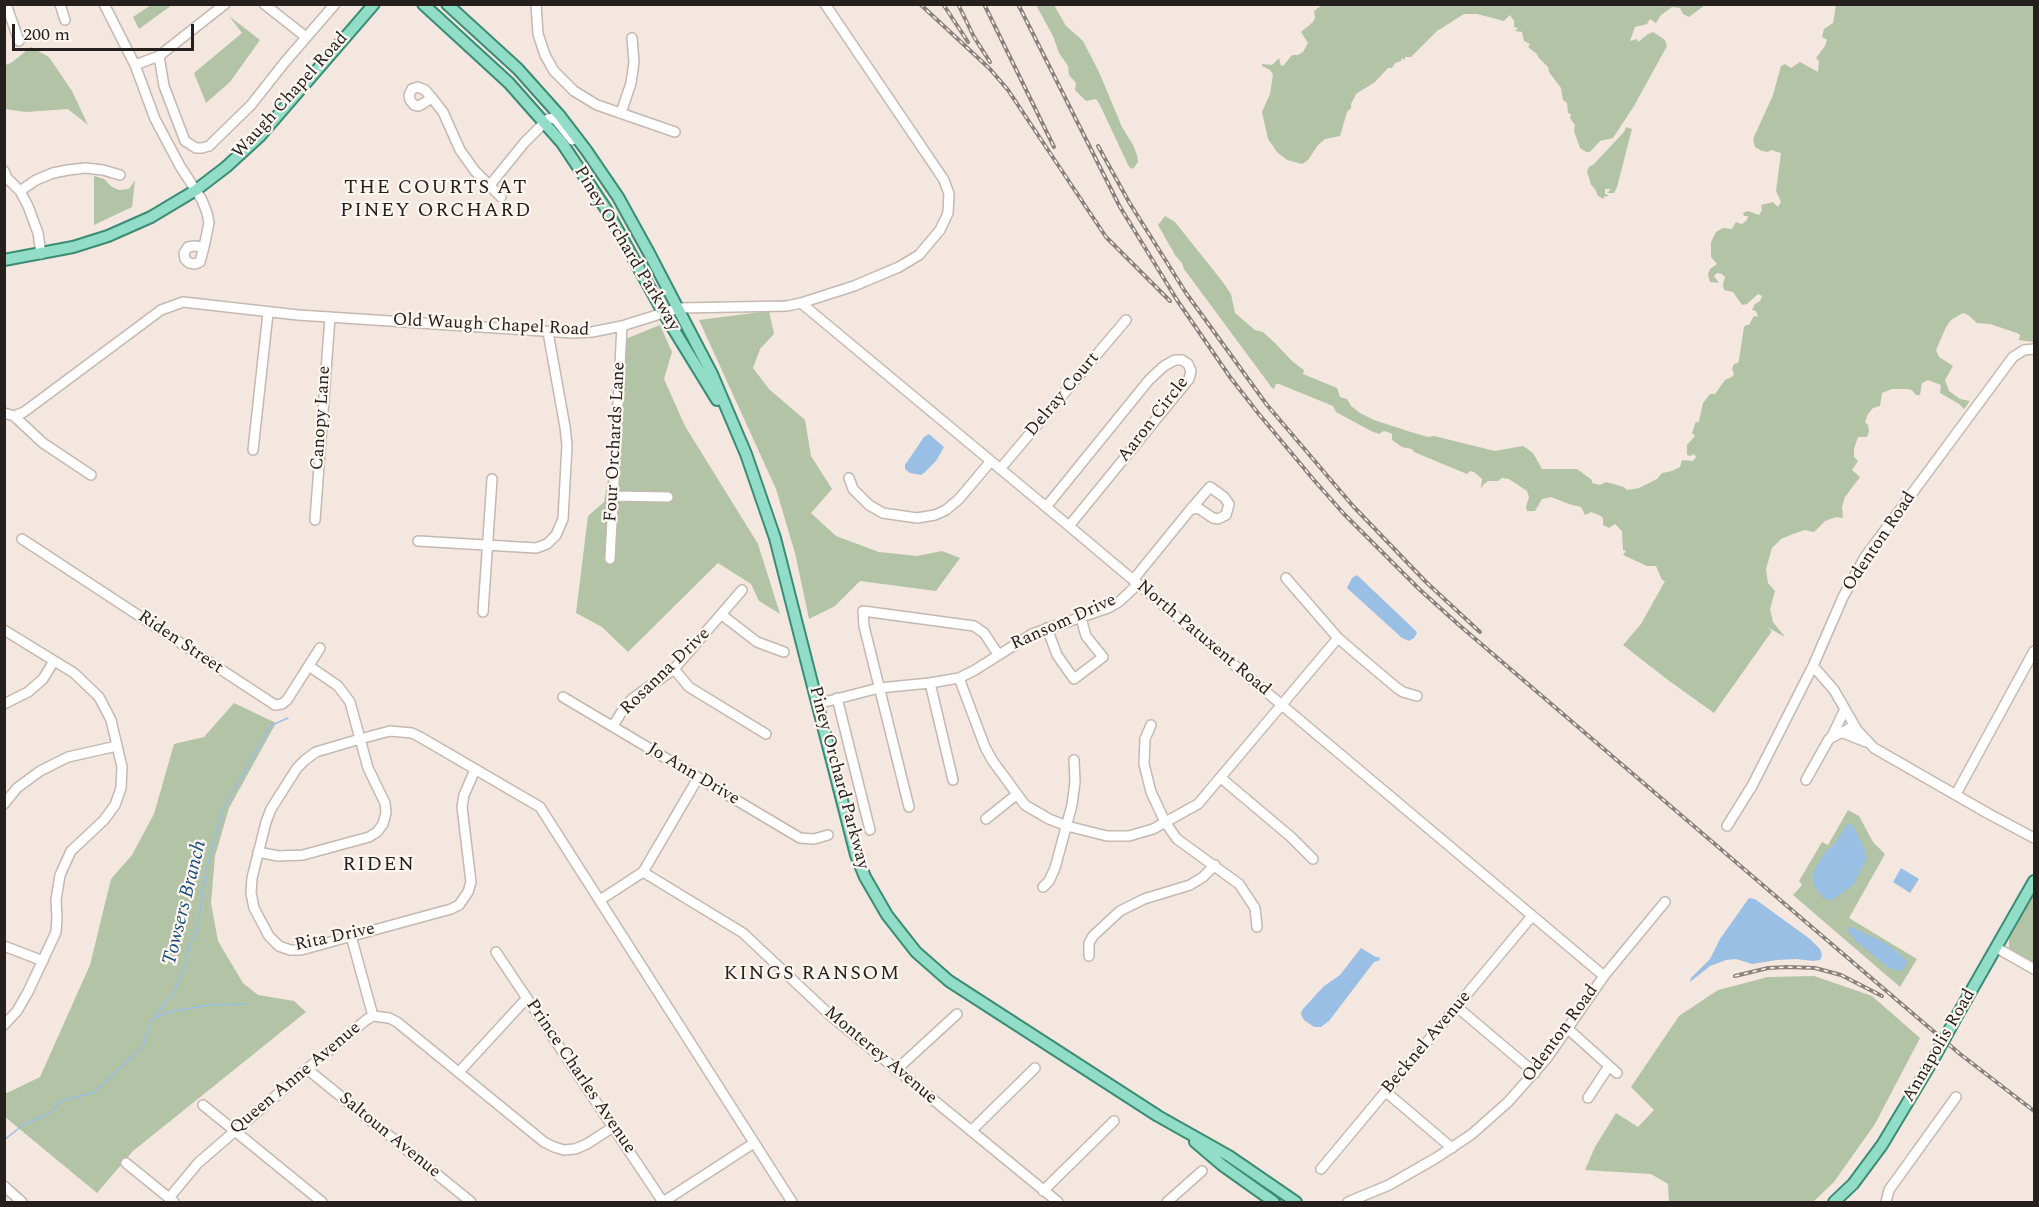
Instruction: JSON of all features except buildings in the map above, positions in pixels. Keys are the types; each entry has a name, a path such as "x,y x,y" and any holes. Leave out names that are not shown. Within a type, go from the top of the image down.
{"main road":[{"name":"Waugh Chapel Road","path":"4,260 73,247 108,236 151,217 196,190 260,136 374,4"},
{"name":"Piney Orchard Parkway","path":"423,4 509,82 544,122 596,193 663,312 736,431"},
{"name":"Piney Orchard Parkway","path":"447,4 525,76 573,132 618,197 679,308 712,374 757,480 775,538 856,855 875,896 901,934 916,952 949,981 1176,1127 1228,1156 1296,1203"},
{"name":"Annapolis Road","path":"1834,1203 1853,1184 1882,1145 2034,881"},
{"name":"Piney Orchard Parkway","path":"1176,1127 1222,1165 1274,1203"}],"street":[{"path":"6,4 19,41"},
{"path":"60,4 65,20"},
{"path":"104,4 135,65 155,119 180,166 203,202 209,223 204,247"},
{"path":"135,65 159,56 225,4"},
{"path":"264,4 306,37"},
{"path":"159,56 164,86 185,141 195,148 209,146 251,105 336,4"},
{"path":"536,4 538,34 545,55 554,71 564,82 597,105 675,132"},
{"name":"Old Waugh Chapel Road","path":"9,414 24,412 161,310 183,302 330,317 548,332 592,332 622,326 679,308 787,306 801,303 854,286 910,261 919,255 945,222 950,198 944,180 825,4"},
{"path":"621,113 631,83 634,62 632,38"},
{"path":"432,98 443,112 460,150 475,171 501,197"},
{"path":"490,185 525,142 544,122 552,118 588,160 600,170"},
{"path":"20,191 36,180 68,170 89,168 120,175"},
{"path":"4,171 20,191 34,219 41,254"},
{"name":"North Patuxent Road","path":"801,303 1070,526 1604,976"},
{"path":"254,450 268,312"},
{"name":"Canopy Lane","path":"315,520 330,317"},
{"name":"Delray Court","path":"1000,469 1126,320"},
{"name":"Four Orchards Lane","path":"610,559 622,326"},
{"path":"418,541 542,547 556,535 563,519 567,446 548,332"},
{"name":"Odenton Road","path":"1727,826 1752,786 1813,666 1843,597 1865,557 2013,357 2025,350 2034,349"},
{"name":"Aaron Circle","path":"1046,507 1149,380 1164,366 1175,360 1182,360 1188,364 1191,371 1189,380 1070,526"},
{"path":"9,414 42,443 90,475"},
{"path":"849,478 853,489 869,505 883,513 917,518 935,515 946,510 959,499 991,461"},
{"path":"483,612 492,479"},
{"path":"613,496 668,497"},
{"name":"Ransom Drive","path":"817,704 879,688 958,678 975,670 1032,634 1098,613 1114,605 1136,582 1190,510"},
{"name":"Riden Street","path":"22,539 275,705 287,700 320,648"},
{"path":"1286,578 1338,638 1397,688 1417,696"},
{"name":"Rosanna Drive","path":"613,726 632,699 674,669 742,590"},
{"path":"909,807 864,626 863,611 974,626 984,633 998,654"},
{"path":"722,615 757,642 784,652"},
{"path":"1047,628 1057,655 1074,679 1103,657 1086,636 1081,618"},
{"path":"4,630 74,673 99,697 111,720 122,767 121,788 115,806 104,820 71,851 60,875 56,900 56,932 17,1011 4,1026"},
{"path":"958,678 985,747 1025,805 1067,826 1119,837 1140,833 1198,804 1338,638"},
{"path":"1956,794 2034,651"},
{"path":"4,704 28,692 43,679 54,661"},
{"path":"258,852 278,856 303,855 369,837 383,824 386,813 385,803 368,768 350,702 345,692 309,666"},
{"path":"1813,666 1834,690 1854,726 1867,742 1905,767 2034,838"},
{"path":"674,669 689,687 766,734"},
{"path":"930,683 953,780"},
{"name":"Jo Ann Drive","path":"563,697 800,838 814,839 828,835"},
{"path":"837,698 870,830"},
{"path":"1836,734 1845,709"},
{"path":"1151,725 1144,740 1144,764 1151,792 1165,822 1177,839 1215,865 1247,893 1255,908 1257,927"},
{"path":"1806,780 1825,744 1836,734 1854,726"},
{"name":"Rita Drive","path":"476,770 464,795 462,807 471,882 464,900 451,909 301,950 290,950 279,946 269,936 254,908 251,894 258,852 271,809 305,760 316,752 390,731 412,733 476,770 540,807 792,1203"},
{"path":"1836,734 1867,742"},
{"path":"4,804 17,788 40,771 68,757 117,746"},
{"path":"1043,887 1053,875 1067,826 1074,794 1074,760"},
{"path":"600,900 643,872 698,778"},
{"path":"1221,778 1314,859"},
{"path":"986,819 1016,795"},
{"path":"1089,956 1089,943 1093,936 1120,910 1144,899 1190,885 1203,877 1215,865"},
{"name":"Monterey Avenue","path":"643,872 743,933 809,996 1058,1203"},
{"name":"Odenton Road","path":"1348,1203 1409,1174 1452,1148 1492,1117 1535,1073 1604,976 1665,902"},
{"name":"Becknel Avenue","path":"1321,1169 1532,916"},
{"path":"351,936 373,1016"},
{"path":"4,946 43,961"},
{"path":"1997,948 2034,969"},
{"name":"Prince Charles Avenue","path":"496,952 663,1203"},
{"path":"459,1071 527,998"},
{"path":"1457,1008 1535,1073"},
{"path":"896,1070 957,1014"},
{"name":"Queen Anne Avenue","path":"171,1201 198,1163 307,1069 373,1016 389,1018 397,1022 544,1142 554,1147 564,1150 575,1149 587,1144 612,1127"},
{"path":"1567,1028 1613,1069 1588,1098"},
{"path":"970,1131 1035,1068"},
{"name":"Saltoun Avenue","path":"307,1069 471,1203"},
{"path":"1386,1092 1452,1148"},
{"path":"1886,1203 1889,1190 1956,1097"},
{"path":"203,1105 322,1203"},
{"path":"1043,1191 1114,1121"},
{"path":"663,1203 754,1143"},
{"path":"126,1163 171,1201"},
{"path":"1167,1203 1202,1171"},
{"path":"7,1192 22,1203"}],"green space":[{"path":"151,5 172,5 139,29 133,17"},
{"path":"1036,5 1054,5 1066,26 1083,41 1137,155 1138,162 1133,169 1129,167 1099,103 1096,99 1086,101 1075,90 1076,83 1069,75 1068,66 1059,53 1053,36"},
{"path":"1322,5 1705,5 1689,17 1683,14 1680,8 1672,7 1661,15 1656,23 1650,19 1647,24 1635,27 1630,41 1637,39 1638,42 1653,32 1665,40 1667,46 1634,106 1613,138 1600,141 1590,152 1580,148 1574,131 1575,125 1570,118 1571,114 1568,113 1567,103 1563,100 1561,88 1548,67 1528,47 1530,44 1524,41 1522,32 1515,31 1518,28 1514,27 1514,21 1510,15 1504,21 1477,14 1464,14 1437,31 1411,57 1405,57 1405,60 1402,58 1392,68 1388,68 1375,82 1356,94 1347,112 1340,136 1325,139 1302,164 1287,160 1277,152 1268,139 1262,112 1270,94 1273,75 1262,64 1272,65 1279,58 1281,66 1292,55 1303,52 1308,43 1301,32 1313,22 1314,11"},
{"path":"1836,5 2034,5 2034,342 2019,340 2020,335 2017,333 1990,324 1977,323 1963,313 1951,320 1936,350 1939,357 1953,366 1945,380 1949,391 1960,399 1970,401 1964,409 1940,393 1941,385 1928,380 1922,383 1920,395 1907,389 1892,389 1882,393 1880,406 1873,408 1865,422 1869,431 1867,437 1858,437 1854,449 1854,457 1858,461 1852,470 1860,477 1845,497 1842,507 1843,518 1836,517 1825,521 1814,532 1805,530 1781,539 1772,548 1766,569 1768,583 1775,591 1770,609 1773,622 1785,637 1767,627 1772,631 1714,713 1623,645 1641,624 1665,581 1662,580 1656,566 1647,566 1623,555 1626,551 1623,550 1622,531 1615,524 1609,528 1603,525 1603,518 1599,515 1591,512 1585,515 1581,507 1551,497 1542,499 1535,511 1527,511 1529,497 1527,491 1509,479 1488,481 1481,489 1482,479 1474,472 1470,471 1467,474 1414,452 1412,449 1402,447 1392,440 1392,434 1384,431 1379,434 1371,431 1336,412 1333,406 1279,384 1276,384 1274,389 1272,388 1184,269 1158,225 1165,216 1175,222 1231,294 1235,313 1255,330 1263,332 1304,370 1303,374 1337,388 1340,397 1347,399 1351,406 1360,413 1374,420 1428,437 1434,436 1495,451 1523,446 1533,453 1542,469 1577,469 1592,480 1592,483 1600,485 1606,482 1627,490 1639,488 1657,479 1662,473 1680,467 1682,460 1693,461 1696,457 1694,454 1687,455 1687,445 1695,436 1692,433 1696,421 1697,423 1699,421 1703,403 1734,374 1732,369 1739,360 1744,327 1749,325 1754,316 1758,317 1756,311 1752,310 1762,296 1758,294 1747,304 1742,305 1733,292 1724,290 1725,277 1722,274 1717,273 1714,276 1719,283 1710,282 1708,274 1710,269 1717,264 1711,257 1711,242 1716,232 1723,228 1732,229 1736,222 1742,224 1747,220 1748,216 1744,216 1743,213 1748,211 1759,215 1762,210 1761,205 1773,202 1778,207 1781,202 1776,191 1781,153 1771,150 1762,151 1755,147 1753,139 1773,95 1781,66 1785,64 1791,68 1800,62 1818,72 1819,61 1816,58 1825,46 1827,40 1822,37 1824,29 1833,23"},
{"path":"229,16 260,40 230,82 206,103 194,73 242,33"},
{"path":"31,47 49,57 72,91 88,125 68,109 26,112 5,109 5,65"},
{"path":"1626,127 1632,129 1617,187 1614,193 1607,193 1611,189 1605,189 1605,194 1608,195 1604,196 1604,199 1598,196 1591,185 1587,171 1624,132"},
{"path":"94,176 104,179 119,190 129,189 135,180 132,207 94,225"},
{"path":"769,311 774,334 760,349 753,368 769,389 805,420 811,456 832,489 811,513 836,536 879,552 917,556 942,551 960,558 936,591 860,581 835,606 809,619 795,553 776,489 699,320"},
{"path":"660,325 672,352 664,379 685,426 758,544 780,614 759,601 751,584 718,563 628,652 602,627 576,613 588,516 604,502 618,425 623,340"},
{"path":"234,703 276,723 229,808 215,856 211,903 218,941 243,983 258,995 294,1001 306,1012 133,1151 97,1193 5,1117 4,1092 7,1093 40,1077 90,965 111,879 132,855 154,814 174,744 204,737"},
{"path":"1848,810 1859,816 1873,842 1885,854 1849,918 1917,959 1900,987 1793,895 1802,885 1799,881 1822,842 1828,845"},
{"path":"2034,893 2034,965 2015,955 2009,948 2009,938"},
{"path":"1814,976 1872,996 1920,1038 1875,1124 1834,1182 1813,1202 1669,1202 1668,1184 1651,1174 1585,1170 1595,1147 1616,1113 1638,1127 1654,1110 1631,1087 1679,1016 1718,990 1768,977"}],"water":[{"path":"929,434 944,447 936,461 924,473 921,475 910,473 905,469 905,465 924,437"},
{"path":"1357,575 1416,631 1414,638 1409,641 1402,638 1347,588 1352,578"},
{"path":"1852,824 1867,858 1853,885 1832,900 1823,898 1815,887 1812,874 1826,851 1832,847 1847,825"},
{"path":"1901,868 1919,879 1910,893 1893,882"},
{"path":"1749,898 1755,899 1810,939 1820,949 1822,955 1820,960 1777,960 1752,964 1736,959 1726,960 1710,966 1690,982 1691,978 1710,959 1720,939"},
{"path":"1849,926 1887,944 1907,961 1905,967 1901,971 1889,968 1856,941 1848,931"},
{"path":"1361,948 1379,957 1380,960 1374,962 1329,1021 1321,1027 1314,1027 1304,1020 1302,1010 1324,986 1340,975"}],"waterway":[{"name":"Towsers Branch","path":"4,1140 23,1125 50,1113 58,1103 93,1093 143,1047 154,1017 175,991 185,967 189,946 196,933 206,870 223,810 270,726 288,718"},
{"path":"155,1017 208,1005 246,1004"}],"railway":[{"path":"920,4 990,69 1008,90 1106,237 1170,301"},
{"path":"943,4 968,42"},
{"path":"958,4 974,37 990,62"},
{"path":"984,4 1054,147"},
{"path":"1018,4 1120,207 1177,300 1258,413 1344,514 1419,589 1459,625 1960,1054 2034,1111"},
{"path":"1098,146 1129,202 1186,293 1267,405 1353,506 1426,582 1480,632"},
{"path":"1735,976 1768,968 1815,968 1841,975 1882,996"}],"district":[{"name":"THE COURTS AT PINEY ORCHARD","path":"436,200"},
{"name":"RIDEN","path":"379,866"},
{"name":"KINGS RANSOM","path":"812,975"}]}
